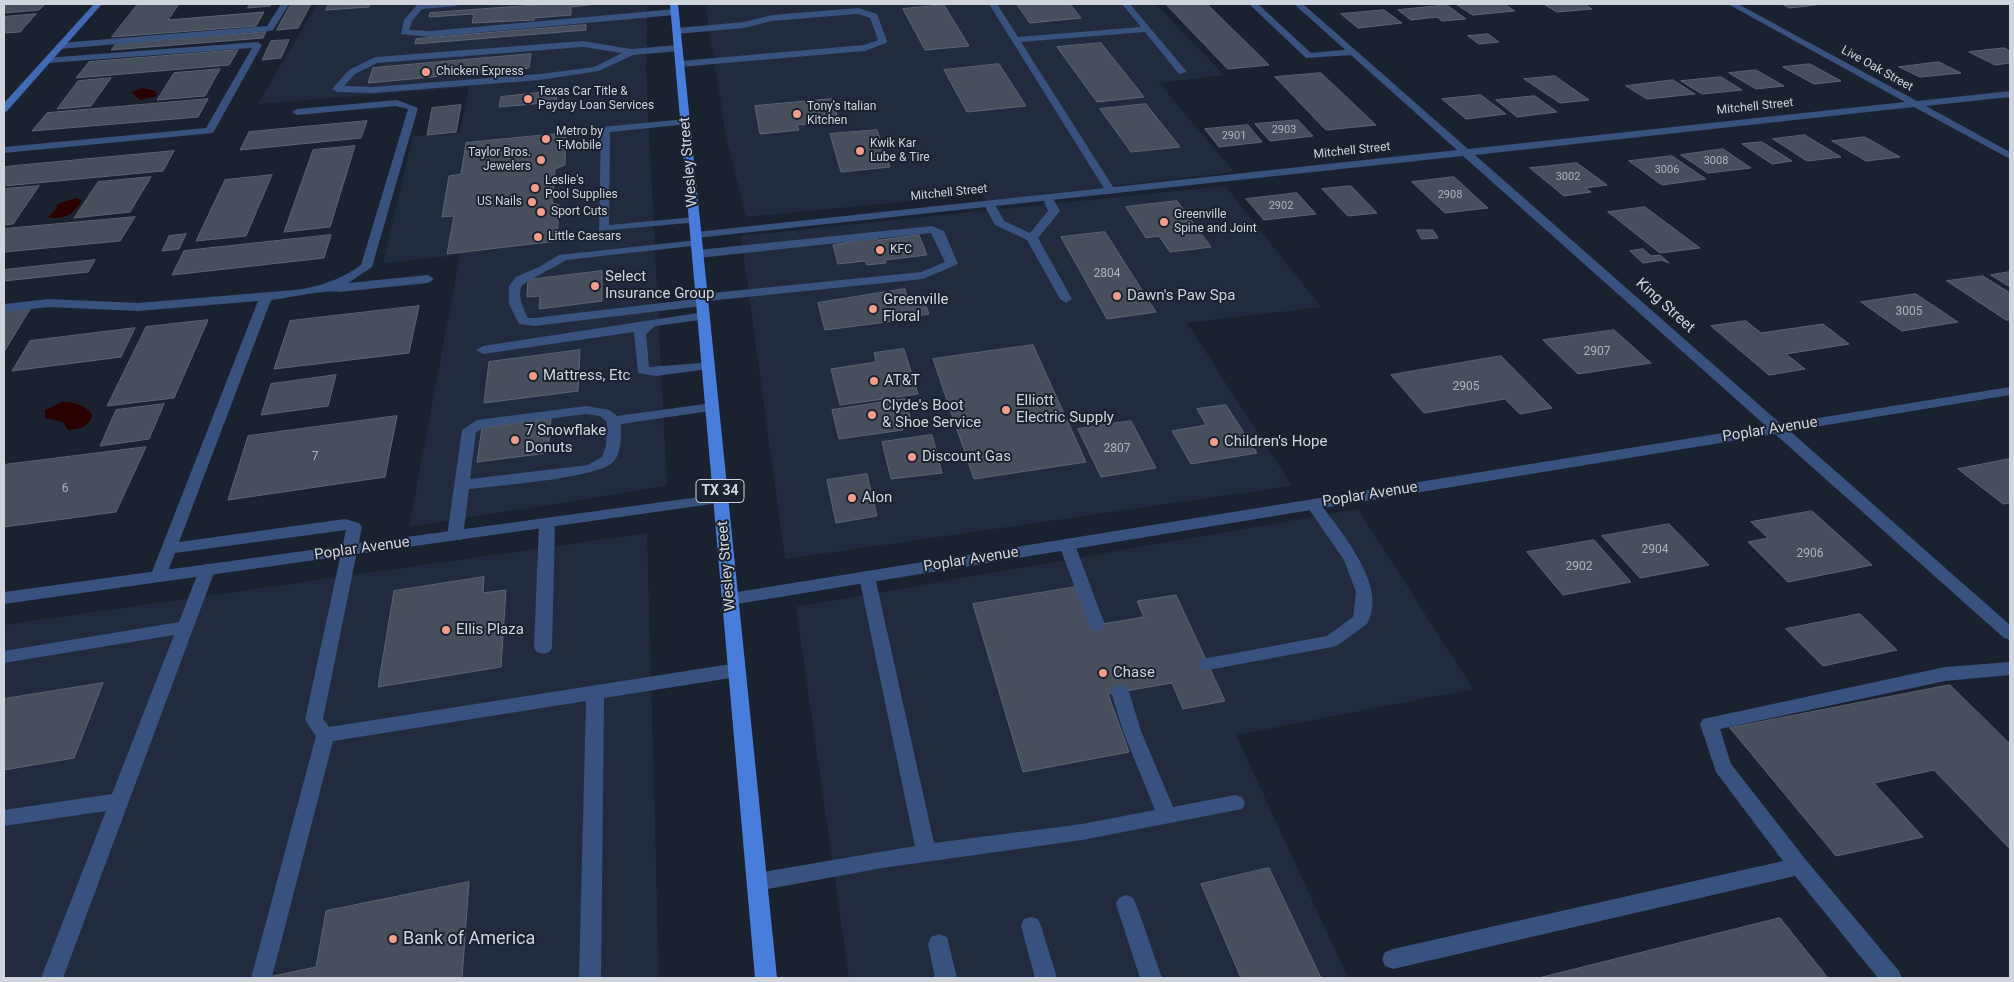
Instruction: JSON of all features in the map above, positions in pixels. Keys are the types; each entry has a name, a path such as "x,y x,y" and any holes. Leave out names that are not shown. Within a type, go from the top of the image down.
{"main road":[{"name":"Wesley Street","path":"675,8 766,978"}],"street":[{"path":"4,109 98,4"},
{"path":"60,46 270,28 285,4"},
{"path":"456,4 420,7 408,20 404,32 431,34 612,18 675,8"},
{"path":"612,18 623,13 624,4"},
{"path":"993,4 1110,190"},
{"path":"1126,4 1182,72"},
{"path":"1253,4 1309,56 1353,52"},
{"name":"King Street","path":"1298,4 2010,634"},
{"name":"Live Oak Street","path":"1732,4 2010,156"},
{"path":"677,32 744,25 772,18 858,11 874,16 883,41 865,48 680,64"},
{"path":"1015,40 1147,29"},
{"path":"4,150 209,131 258,45 48,60"},
{"path":"631,52 596,69 540,77 373,90 337,89 352,72 375,60 536,47 590,45 631,52 679,48"},
{"path":"587,70 594,64 594,50 590,45"},
{"name":"Mitchell Street","path":"697,244 989,203 2010,94"},
{"path":"297,112 397,103 413,108 366,267 349,280 328,289"},
{"path":"686,122 605,129 603,229 695,220"},
{"path":"1032,238 1054,211 1046,197"},
{"path":"989,203 999,223 1032,238 1066,299"},
{"path":"932,229 938,231 952,264 924,275 703,305 534,322 523,321 515,304 515,286 520,280 543,270 563,258 697,244 932,229"},
{"path":"4,308 49,303 138,307 266,297 428,279"},
{"path":"158,577 266,297"},
{"path":"703,305 651,323 640,334 643,370 656,372 708,365"},
{"path":"483,350 644,328"},
{"name":"Poplar Avenue","path":"730,599 2010,391"},
{"path":"455,536 469,430 482,423 586,410 604,413 614,421 712,407"},
{"path":"462,485 591,469 608,460 613,446 614,421"},
{"name":"Poplar Avenue","path":"4,598 721,499"},
{"path":"1208,664 1332,642 1361,620 1364,592 1352,559 1314,505"},
{"path":"543,648 548,523"},
{"path":"169,549 345,524 354,527 314,720 324,735 261,976"},
{"path":"1067,544 1097,625"},
{"path":"52,978 207,570"},
{"path":"867,577 926,853"},
{"path":"4,657 186,627"},
{"path":"1891,978 1799,866 1723,767 1709,724 1945,674 2010,668"},
{"path":"324,735 737,670"},
{"path":"590,978 595,692"},
{"path":"1120,692 1132,731 1167,816"},
{"path":"4,818 120,801"},
{"path":"757,882 926,853 1082,832 1235,803"},
{"path":"1393,959 1799,866"},
{"path":"1126,904 1151,978"},
{"path":"1031,926 1046,978"},
{"path":"939,944 946,978"}],"shaded area":[{"path":"317,4 647,4 646,72 667,486 409,527 460,255 383,263 413,136 460,133 469,87 258,104"},
{"path":"705,4 1156,4 1224,75 1159,83 1234,172 987,201 983,194 746,217 727,141"},
{"path":"143,88 155,91 157,96 140,100 131,92"},
{"path":"1225,186 1321,307 1187,323 1292,486 785,559 741,236"},
{"path":"76,198 82,200 80,205 68,215 58,218 48,217 56,209 57,204"},
{"path":"62,402 75,403 86,408 92,414 87,425 68,430 63,422 45,418 45,410"},
{"path":"1358,509 1473,689 1236,735 1348,978 849,978 796,607"},
{"path":"647,533 659,978 4,978 4,625"}],"building":[{"path":"45,4 39,10 4,13 4,5"},
{"path":"138,4 179,4 168,20 264,12 256,26 112,37"},
{"path":"250,4 271,4 270,6 248,8"},
{"path":"291,4 311,4 298,28 277,30"},
{"path":"329,4 370,4 369,7 326,10"},
{"path":"549,4 597,4 571,7 571,15 534,18 534,20 472,23 474,14 429,17 430,13"},
{"path":"1017,4 1070,4 1081,18 1030,23"},
{"path":"1166,4 1207,4 1269,65 1228,69"},
{"path":"1456,4 1504,4 1515,11 1473,15"},
{"path":"1544,4 1584,4 1592,9 1557,12"},
{"path":"1782,4 1823,4 1790,8"},
{"path":"944,5 969,46 925,50 903,9"},
{"path":"1447,5 1466,19 1442,21 1437,17 1411,20 1398,10"},
{"path":"1384,10 1402,23 1358,28 1341,14"},
{"path":"36,14 20,32 4,33 4,17"},
{"path":"586,25 586,30 415,44 416,39"},
{"path":"266,32 263,38 111,50 116,44"},
{"path":"1488,34 1499,42 1479,44 1468,36"},
{"path":"289,40 281,58 262,60 271,41"},
{"path":"1101,43 1144,97 1097,102 1057,47"},
{"path":"2004,48 2010,51 2010,63 1995,65 1969,52"},
{"path":"238,50 229,65 76,78 89,62"},
{"name":"Chicken Express","path":"531,54 529,68 368,83 373,68"},
{"path":"1939,62 1961,73 1920,77 1899,67"},
{"path":"999,64 1026,106 967,112 944,70"},
{"path":"1810,64 1841,81 1814,84 1783,67"},
{"path":"220,69 205,96 157,100 174,73"},
{"path":"1756,70 1784,86 1756,89 1729,73"},
{"path":"1321,73 1376,125 1326,130 1275,77"},
{"path":"1555,76 1589,100 1560,103 1524,79"},
{"path":"1721,77 1742,90 1702,94 1681,81"},
{"path":"111,78 91,106 57,109 78,81"},
{"path":"1673,80 1695,94 1647,99 1626,86"},
{"name":"Texas Car Title & Payday Loan Services","path":"557,91 556,102 499,107 501,97"},
{"path":"1481,95 1506,114 1466,119 1442,99"},
{"path":"1535,96 1557,112 1517,117 1496,100"},
{"path":"208,99 198,117 32,131 47,113"},
{"name":"Tony's Italian Kitchen","path":"832,99 839,121 797,125 799,130 760,134 755,106"},
{"path":"1146,104 1180,147 1131,152 1100,109"},
{"path":"461,105 456,132 427,135 432,108"},
{"path":"1298,120 1313,136 1270,141 1255,124"},
{"path":"367,121 361,138 240,150 249,132"},
{"path":"1248,125 1262,142 1219,147 1205,129"},
{"name":"Kwik Kar Lube & Tire","path":"877,130 890,167 841,172 830,134"},
{"path":"566,133 565,165 555,169 552,203 559,205 557,241 447,254 454,216 442,217 449,176 461,174 466,143"},
{"path":"1805,135 1841,157 1807,161 1773,139"},
{"path":"1865,137 1900,157 1866,161 1832,141"},
{"path":"1762,142 1792,161 1772,164 1742,144"},
{"path":"355,146 330,227 284,232 313,150"},
{"path":"1723,149 1751,168 1708,173 1681,155"},
{"path":"174,151 163,171 4,186 4,167"},
{"path":"1672,156 1706,179 1662,185 1629,161"},
{"path":"1577,163 1607,185 1585,188 1591,192 1564,196 1530,168"},
{"path":"272,175 246,236 196,241 225,180"},
{"path":"151,177 130,212 74,218 98,182"},
{"path":"1454,177 1488,208 1445,213 1412,182"},
{"path":"39,186 13,224 4,225 4,189"},
{"path":"1351,186 1377,213 1348,216 1322,189"},
{"path":"1297,193 1316,214 1264,220 1246,199"},
{"name":"Greenville Spine and Joint","path":"1177,201 1211,247 1170,252 1159,236 1146,238 1126,207"},
{"path":"1645,207 1700,248 1660,253 1608,212"},
{"path":"135,217 120,241 4,252 4,229"},
{"path":"1417,230 1433,230 1438,238 1422,239"},
{"path":"1105,232 1156,312 1107,319 1061,237"},
{"path":"186,234 179,249 162,251 169,236"},
{"path":"331,235 324,258 172,275 184,251"},
{"name":"KFC","path":"919,235 927,255 885,260 886,263 867,265 865,261 838,264 833,245 877,237 878,240"},
{"path":"1643,249 1651,256 1660,255 1669,263 1662,260 1643,263 1630,251"},
{"path":"95,260 88,272 4,281 4,270"},
{"path":"602,271 602,301 539,309 540,296 527,297 528,280"},
{"path":"2010,272 2010,287 1991,275"},
{"path":"1983,276 2010,293 2010,320 2006,320 1947,281"},
{"name":"Greenville Floral","path":"905,289 907,297 922,295 929,314 917,316 918,318 825,330 818,303"},
{"path":"1916,294 1958,322 1902,331 1861,302"},
{"path":"419,306 409,353 274,369 290,321"},
{"path":"30,309 4,352 4,312"},
{"path":"208,320 174,398 107,406 146,327"},
{"path":"1746,321 1761,333 1823,324 1849,344 1786,354 1805,369 1769,375 1711,326"},
{"path":"135,328 121,357 12,371 30,341"},
{"path":"1614,330 1651,363 1578,374 1543,340"},
{"name":"Elliott Electric Supply","path":"1033,345 1086,462 974,479 933,359"},
{"name":"AT&T","path":"904,349 918,394 840,405 831,369 876,362 874,353"},
{"name":"Mattress, Etc","path":"580,350 578,391 484,403 489,362"},
{"path":"1501,356 1552,408 1520,414 1505,399 1424,413 1391,375"},
{"path":"336,375 328,406 261,415 271,384"},
{"name":"Clyde's Boot & Shoe Service","path":"905,399 911,420 901,421 903,430 839,439 832,410"},
{"path":"164,404 149,439 100,446 116,410"},
{"name":"Children's Hope","path":"1226,405 1257,453 1191,464 1172,431 1206,425 1197,409"},
{"path":"397,416 385,477 228,500 248,436"},
{"name":"7 Snowflake Donuts","path":"551,419 548,453 477,462 482,428"},
{"path":"1131,421 1156,468 1101,477 1078,429"},
{"name":"Discount Gas","path":"932,435 942,473 891,479 882,442"},
{"path":"146,447 116,512 4,527 4,465"},
{"path":"2010,459 2010,503 2003,504 1958,469"},
{"name":"Alon","path":"867,474 877,516 836,523 827,480"},
{"path":"1812,511 1872,565 1788,582 1748,542 1768,538 1751,522"},
{"path":"1669,524 1709,565 1640,578 1602,536"},
{"path":"1594,540 1631,582 1563,595 1527,552"},
{"name":"Ellis Plaza","path":"484,577 483,593 506,590 501,667 378,687 394,591"},
{"name":"Chase","path":"1076,587 1097,625 1144,617 1137,601 1176,595 1225,701 1183,709 1172,683 1108,694 1129,752 1023,772 973,604"},
{"path":"1860,614 1897,650 1823,666 1786,629"},
{"path":"103,683 74,758 4,770 4,699"},
{"path":"1950,685 2010,744 2010,849 1934,770 1874,783 1923,837 1836,856 1730,728"},
{"path":"1269,868 1321,978 1241,978 1201,884"},
{"name":"Bank of America","path":"469,882 462,978 264,978 316,967 326,911"},
{"path":"1780,918 1828,978 1539,978"}],"place":[{"name":"Chicken Express","path":"426,72"},
{"name":"Texas Car Title & Payday Loan Services","path":"528,99"},
{"name":"Tony's Italian Kitchen","path":"797,114"},
{"name":"Metro by T-Mobile","path":"546,139"},
{"name":"Kwik Kar Lube & Tire","path":"860,151"},
{"name":"Taylor Bros. Jewelers","path":"541,160"},
{"name":"Leslie's Pool Supplies","path":"535,188"},
{"name":"US Nails","path":"532,202"},
{"name":"Sport Cuts","path":"541,212"},
{"name":"Greenville Spine and Joint","path":"1164,222"},
{"name":"Little Caesars","path":"538,237"},
{"name":"KFC","path":"880,250"},
{"name":"Select Insurance Group","path":"595,286"},
{"name":"Dawn's Paw Spa","path":"1117,296"},
{"name":"Greenville Floral","path":"873,309"},
{"name":"Mattress, Etc","path":"533,376"},
{"name":"AT&T","path":"874,381"},
{"name":"Elliott Electric Supply","path":"1006,410"},
{"name":"Clyde's Boot & Shoe Service","path":"872,415"},
{"name":"7 Snowflake Donuts","path":"515,440"},
{"name":"Children's Hope","path":"1214,442"},
{"name":"Discount Gas","path":"912,457"},
{"name":"Alon","path":"852,498"},
{"name":"Ellis Plaza","path":"446,630"},
{"name":"Chase","path":"1103,673"},
{"name":"Bank of America","path":"393,939"}]}
